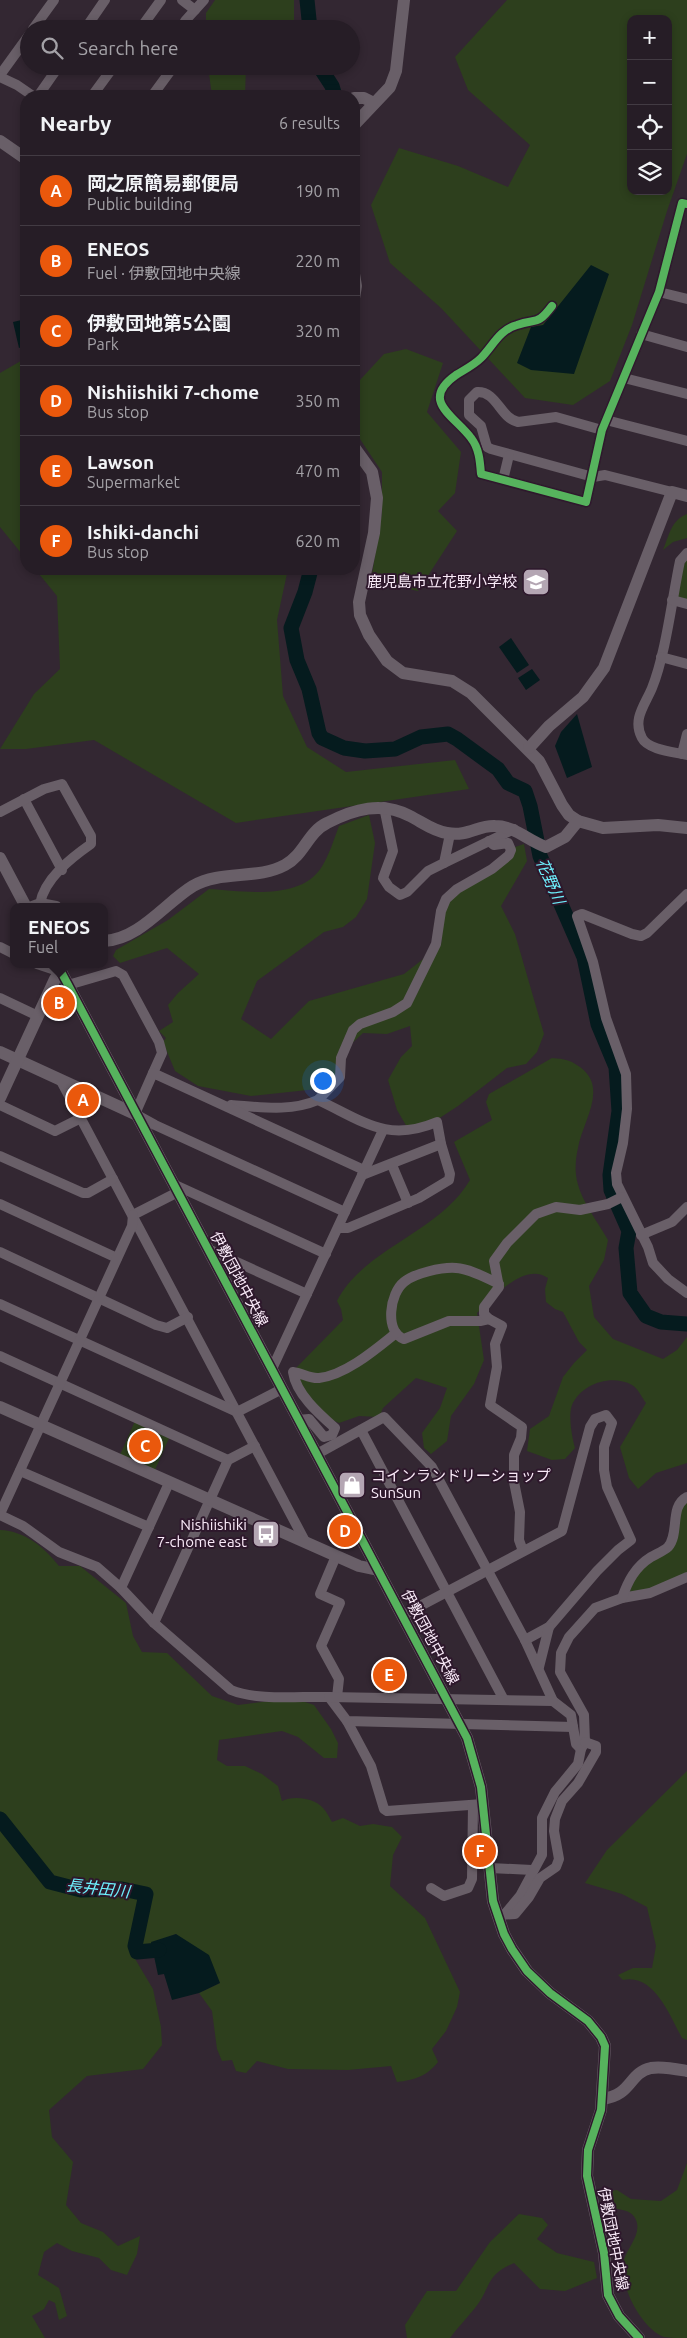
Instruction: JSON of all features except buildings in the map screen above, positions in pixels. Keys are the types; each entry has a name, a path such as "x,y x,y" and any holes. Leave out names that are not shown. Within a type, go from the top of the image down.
{"street":[{"path":"40,20 54,0"},
{"path":"91,20 105,0"},
{"path":"146,20 160,0"},
{"path":"182,0 195,10"},
{"path":"186,20 204,0"},
{"path":"360,119 390,87 396,71 404,0"},
{"path":"20,48 0,76 24,90"},
{"path":"42,90 53,75"},
{"path":"96,90 107,75"},
{"path":"156,90 167,75"},
{"path":"360,98 364,98 374,104"},
{"path":"0,141 20,156"},
{"path":"552,306 540,321 517,325 496,338 481,358 452,378 440,392 440,402 445,412 471,437 479,456 481,474 586,502 602,430 659,292 685,210"},
{"path":"659,292 687,299"},
{"path":"641,334 687,346"},
{"path":"624,378 687,394"},
{"path":"602,430 556,417 518,422 512,420 489,394 477,392 469,400 469,415 481,426 487,446 510,455 593,477 605,475 687,496"},
{"path":"606,420 687,441"},
{"path":"360,455 372,472 376,487 374,533 359,602 360,615 369,635 395,669 403,673 452,681 462,686 529,748 544,768 562,805 569,815 578,820 603,828 658,825 687,828"},
{"path":"503,480 510,455"},
{"path":"529,748 550,726 583,697 604,668 672,492"},
{"path":"687,553 680,561 661,657 652,688 637,724 642,739 648,745 684,754 687,734"},
{"path":"672,600 687,604"},
{"path":"661,657 687,664"},
{"path":"0,812 44,789 62,784 92,840 44,889 37,903"},
{"path":"24,799 62,870"},
{"path":"108,940 116,939 143,925 184,892 205,880 262,871 284,865 296,857 320,826 349,813 368,808 395,809 432,829 450,834 467,834 487,826 496,825 514,829 533,843 546,847 565,836 578,820"},
{"path":"384,808 393,851 383,878 400,895 428,871 514,829"},
{"path":"444,863 450,834"},
{"path":"224,1105 287,1108 306,1105 318,1100 340,1077 341,1058 353,1030 360,1024 394,1012 407,1003 436,944 441,911 446,899 457,889 492,869 511,850 508,843 494,845 488,842"},
{"path":"0,858 24,903"},
{"path":"687,894 641,936 582,914 577,916 593,962 606,1018 626,1074 627,1108 623,1143 616,1174 622,1197 657,1268 687,1293"},
{"path":"0,1098 59,968"},
{"name":"伊敷団地中央線","path":"59,968 460,1724 476,1766 478,1804 490,1868 492,1902 501,1915 512,1949 527,1971 550,1993 588,2021 601,2037 605,2046 606,2057 602,2099 598,2120 588,2150 587,2176 604,2253 608,2295 619,2316 639,2338"},
{"path":"68,985 116,971 123,975 159,1042 162,1054 135,1114"},
{"path":"0,998 38,1016"},
{"path":"0,1052 345,1212"},
{"path":"153,1074 224,1105 363,1173 392,1164 441,1144"},
{"path":"61,1081 188,1317 306,1543"},
{"path":"318,1100 383,1130 410,1132 437,1122 450,1174 449,1180 419,1198 348,1228 338,1228"},
{"path":"0,1105 55,1131 81,1118"},
{"path":"272,1369 383,1130"},
{"path":"0,1156 84,1193 88,1193 113,1179"},
{"path":"392,1164 408,1203"},
{"path":"133,1215 175,1188 326,1254"},
{"path":"523,1551 519,1540 520,1512 514,1482 514,1455 521,1438 522,1427 490,1405 497,1367 495,1344 502,1326 484,1314 484,1307 494,1295 499,1284 494,1266 496,1257 522,1230 531,1217 556,1207 580,1210 612,1202 622,1197"},
{"path":"0,1204 117,1258"},
{"path":"641,1234 672,1222 687,1207"},
{"path":"133,1215 132,1226 0,1514 23,1526 59,1552 97,1567 121,1588 154,1624 231,1690 238,1693 333,1697 553,1700"},
{"path":"208,1249 308,1294"},
{"path":"0,1252 167,1328 188,1317"},
{"path":"489,1319 480,1321 450,1321 404,1339 396,1333 390,1319 399,1288 407,1280 446,1268 455,1268 465,1269 499,1284"},
{"path":"0,1304 237,1412"},
{"path":"298,1420 309,1419 324,1437 335,1432 335,1428 304,1396 293,1372 311,1378 324,1377 354,1364 396,1333"},
{"path":"0,1356 228,1460"},
{"path":"237,1412 282,1389"},
{"path":"0,1407 359,1566 378,1570"},
{"path":"403,1615 447,1590 562,1531 590,1427 595,1419 608,1416 612,1423 604,1447 605,1478 631,1540 597,1571 549,1627 525,1640"},
{"path":"317,1454 384,1417 432,1467 525,1640 553,1700 571,1715 576,1744 596,1746 596,1752 578,1783 562,1802 555,1819 554,1830 559,1859 556,1867 540,1878 529,1897 515,1914 501,1915"},
{"path":"361,1430 504,1700"},
{"path":"154,1624 228,1460 255,1446"},
{"path":"20,1471 149,1527"},
{"path":"121,1588 169,1483"},
{"path":"622,1598 633,1573 643,1562 668,1548 674,1534 679,1506 687,1497"},
{"path":"336,1556 320,1594 340,1603 321,1646 339,1679 333,1697 371,1766 384,1809 388,1811 478,1804 472,1879 468,1888 444,1896 431,1888"},
{"path":"501,1915 520,1896 532,1870 542,1855 542,1818 555,1792 578,1764 583,1746 584,1715 560,1672 561,1652 569,1637 595,1608 622,1598 650,1593 687,1577"},
{"path":"539,1667 549,1627"},
{"path":"346,1721 573,1727"},
{"path":"490,1868 532,1870"},
{"path":"602,2099 617,2096 624,2092 636,2076 652,2068 687,2071"}],"green space":[{"path":"215,0 294,0 294,20 206,20 206,13"},
{"path":"507,0 687,0 687,154 667,211 632,325 610,381 573,405 525,398 441,308 390,263 371,205 399,148 458,166 508,187 530,145 468,90 455,57"},
{"path":"209,75 246,75 245,90 211,90"},
{"path":"406,349 443,363 427,412 461,452 455,493 438,511 457,531 418,591 371,581 382,512 382,472 360,439 360,380 384,354"},
{"path":"20,361 20,552 0,527 0,373"},
{"path":"687,514 687,538 673,542 663,550 674,524"},
{"path":"687,555 687,600 678,598 676,592"},
{"path":"40,575 287,575 277,620 283,696 307,747 346,772 455,760 469,789 236,823 94,740 26,749 0,749 34,694 60,669 57,596"},
{"path":"369,815 375,843 367,899 356,917 343,927 324,932 257,981 241,1019 271,1039 309,1001 404,974 441,945 444,916 450,899 515,847 524,844 527,861 501,906 515,934 544,1034 537,1052 526,1064 507,1068 458,1106 435,1121 407,1127 397,1110 388,1080 401,1057 412,1046 410,1026 387,1034 363,1033 346,1049 334,1084 317,1089 251,1096 198,1086 175,1071 163,1042 166,1038 159,1031 173,1022 168,1005 199,974 167,948 120,963 113,956 116,950 168,920 209,889 270,892 285,890 299,885 311,878 321,868 339,826"},
{"path":"552,1058 567,1060 580,1067 588,1075 592,1085 593,1095 580,1138 576,1175 589,1209 608,1240 604,1260 589,1286 594,1317 613,1339 663,1359 677,1350 687,1337 687,1463 656,1473 638,1489 629,1478 620,1447 646,1403 634,1386 624,1382 616,1380 598,1383 590,1386 577,1397 572,1405 570,1415 575,1448 565,1459 552,1460 527,1451 530,1429 549,1416 563,1377 587,1350 579,1342 563,1312 546,1302 545,1289 548,1278 539,1274 529,1274 519,1278 500,1291 477,1313 484,1360 474,1384 451,1416 447,1441 431,1454 424,1448 422,1433 440,1408 447,1388 416,1378 383,1408 379,1417 359,1416 339,1423 324,1414 311,1401 301,1385 296,1368 343,1320 337,1301 349,1283 383,1253 440,1214 470,1180 454,1142 492,1120 486,1102 489,1094"},
{"path":"135,1421 170,1436 155,1470 120,1455"},
{"path":"687,1500 687,1573 663,1587 629,1594 636,1577 644,1567 670,1549 677,1518"},
{"path":"0,1530 18,1533 33,1541 47,1552 59,1566 80,1566 126,1603 133,1636 142,1652 167,1653 212,1696 238,1705 293,1698 314,1705 331,1729 338,1743 337,1758 324,1758 298,1737 282,1731 219,1740 217,1760 227,1766 245,1766 262,1774 278,1786 282,1801 292,1798 304,1798 315,1802 324,1810 332,1822 343,1818 360,1826 373,1824 392,1827 402,1837 393,1855 390,1886 425,1918 460,1992 457,2007 446,2031 432,2049 438,2062 425,2074 415,2078 397,2082 391,2066 348,2070 288,2069 257,2061 246,2073 236,2071 232,2060 222,2061 217,2049 212,2011 199,1993 220,1983 176,1934 131,1952 153,1989 161,2027 162,2045 143,2069 87,2076 49,2110 52,2137 73,2162 66,2205 81,2223 103,2232 118,2246 140,2236 137,2254 127,2275 111,2270 99,2258 72,2251 57,2243 44,2252 38,2275 59,2288 67,2316 59,2320 55,2303 49,2300 44,2309 32,2316 45,2338 0,2338"},
{"path":"687,1771 687,2040 682,2038 660,1998 652,1989 644,1983 634,1980 623,1980 618,1975 633,1968 652,1968 656,1946 647,1907 622,1894 585,1883 607,1850"},
{"path":"687,2163 687,2338 664,2337 656,2333 641,2316 634,2306 625,2284 623,2264 624,2258 636,2236 637,2224 635,2218 629,2212 605,2205 602,2192 617,2190 631,2199 661,2201 677,2190"},
{"path":"519,2214 542,2218 548,2225 537,2239 557,2253 594,2262 597,2278 565,2291 540,2289 514,2263 493,2277 480,2301 450,2338 407,2338 405,2325 427,2291 456,2291 490,2242"}],"shaded area":[{"path":"591,265 609,274 574,374 531,370 517,363 531,327 543,325"},
{"path":"20,320 19,348 13,322"},
{"path":"511,638 529,665 517,673 499,647"},
{"path":"532,669 540,680 526,690 518,678"},
{"path":"577,714 592,767 567,778 555,746 561,732"},
{"path":"176,1934 209,1955 220,1983 199,1993 172,2000 164,1974 158,1975 151,1942"}],"waterway":[{"name":"花野川","path":"307,0 309,20"},
{"name":"花野川","path":"325,75 333,90"},
{"name":"花野川","path":"309,575 291,628 297,660 309,689 319,733 322,738 344,748 365,751 395,749 421,737 448,734 498,769 508,783 525,791 540,856 584,957 598,1024 616,1067 619,1111 610,1175 611,1190 629,1231 626,1248 630,1293 646,1316 661,1322 687,1324"},
{"name":"長井田川","path":"0,1819 50,1882 81,1890 122,1889 146,1894 135,1946 137,1952 159,1950"}],"cycle path":[{"path":"552,306 540,319 511,327 501,334 478,361 445,384 440,393 440,401 449,415 474,442 479,455 481,474 586,502 602,430 659,292 682,203 687,204"},
{"path":"59,968 467,1738 481,1787 493,1901 504,1934 527,1971 550,1993 588,2021 601,2037 605,2046 601,2110 588,2150 587,2176 604,2253 608,2295 619,2316 639,2338"}],"place":[{"name":"鹿児島市立花野小学校","path":"536,582"},
{"name":"ENEOS","path":"59,1003"},
{"name":"岡之原簡易郵便局","path":"83,1100"},
{"name":"伊敷団地第5公園","path":"145,1446"},
{"name":"コインランドリーショップ SunSun","path":"352,1485"},
{"name":"Nishiishiki 7-chome","path":"345,1531"},
{"name":"Nishiishiki 7-chome east","path":"266,1534"},
{"name":"Lawson","path":"389,1675"},
{"name":"Ishiki-danchi","path":"480,1851"}]}
